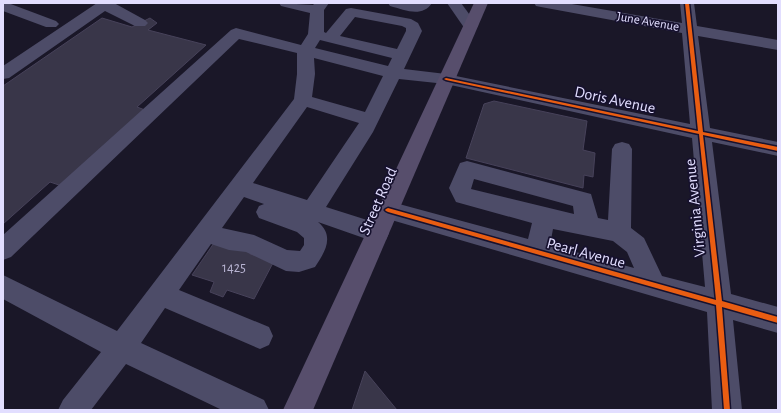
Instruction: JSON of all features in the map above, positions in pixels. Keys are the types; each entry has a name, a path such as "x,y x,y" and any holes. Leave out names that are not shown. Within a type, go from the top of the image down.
{"main road":[{"name":"Street Road","path":"298,410 481,3"}],"street":[{"path":"7,10 34,3"},
{"path":"286,3 320,6 324,36"},
{"path":"395,3 420,8 425,3"},
{"path":"454,3 470,26"},
{"name":"June Avenue","path":"546,3 778,45"},
{"name":"Virginia Avenue","path":"687,3 699,131 719,302 727,410"},
{"path":"3,74 106,4 140,23"},
{"path":"7,10 51,24"},
{"path":"82,407 121,348 160,294 304,100 306,74 305,51 351,12 406,22 413,26 414,31 401,54 370,120 354,150 330,181 312,211"},
{"name":"Doris Avenue","path":"3,250 236,33 393,73 446,79 699,131 778,149"},
{"path":"324,36 401,54"},
{"path":"304,100 370,120"},
{"path":"619,232 622,148"},
{"path":"588,227 583,200 467,169 460,188 464,196 544,218 588,227 619,232 636,245 653,284"},
{"path":"234,193 312,211 378,233"},
{"path":"206,232 295,263 307,260 316,247 316,234 305,225 234,193"},
{"name":"Pearl Avenue","path":"388,210 537,253 719,302 778,320"},
{"path":"537,253 544,218"},
{"path":"3,286 121,348 254,410"},
{"path":"160,294 260,336"}],"building":[{"path":"102,18 132,27 150,18 157,23 148,30 206,45 137,107 145,110 62,186 50,182 3,224 3,86"},
{"path":"494,101 587,121 583,150 595,153 593,177 584,175 583,188 466,158 484,104"},
{"path":"214,243 255,244 250,254 274,261 254,299 227,290 223,297 210,292 214,282 192,275"},
{"path":"365,371 397,410 352,410"}],"cycle path":[{"path":"687,3 719,302 727,410"},
{"path":"446,79 778,149"},
{"path":"388,210 778,320"}]}
